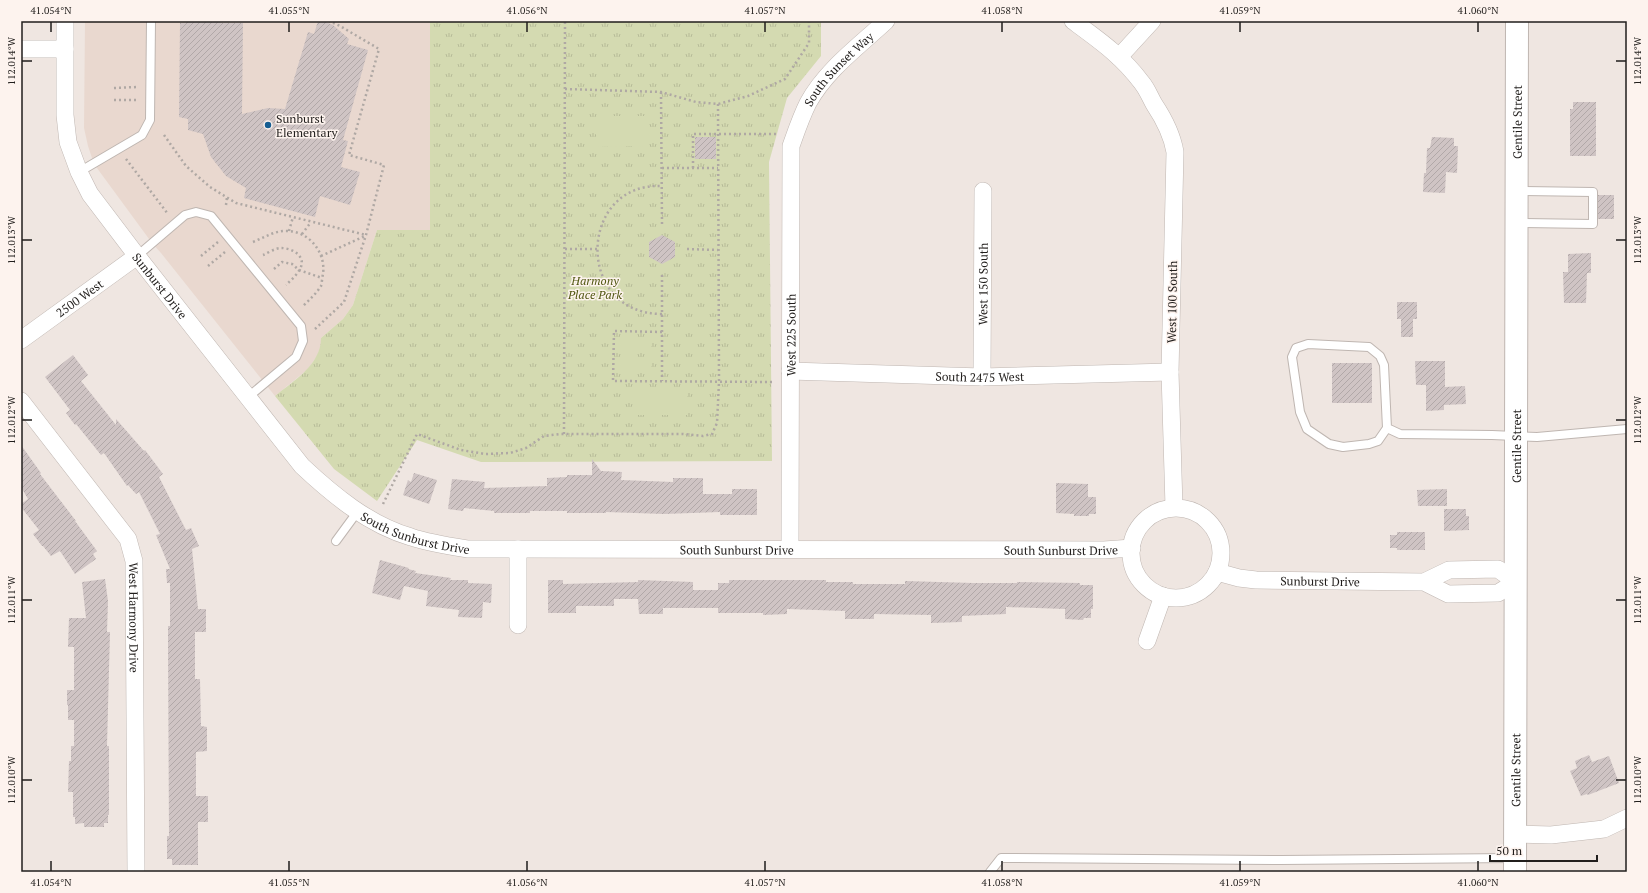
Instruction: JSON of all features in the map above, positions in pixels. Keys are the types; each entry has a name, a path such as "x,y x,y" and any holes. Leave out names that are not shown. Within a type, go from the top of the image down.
{"main road":[{"name":"Gentile Street","path":"1515,865 1518,21"}],"street":[{"name":"Sunburst Drive","path":"66,21 66,115 68,142 79,172 90,194 247,398 302,466 321,484 354,509"},
{"name":"South Sunset Way","path":"800,123 808,104 820,85 852,51 886,21"},
{"path":"1073,21 1094,34 1119,57 1152,21"},
{"path":"21,49 65,49"},
{"name":"West 100 South","path":"1119,57 1142,83 1163,118 1173,139 1175,152 1170,372 1174,508"},
{"name":"West 225 South","path":"790,549 791,146 800,123"},
{"name":"West 150 South","path":"982,377 983,191"},
{"name":"2500 West","path":"21,340 137,256"},
{"name":"South 2475 West","path":"790,371 982,377 1170,372"},
{"name":"West Harmony Drive","path":"21,401 128,539 134,560 136,872"},
{"path":"1174,508 1189,510 1203,516 1214,528 1220,542 1221,557 1217,572 1210,583 1200,591 1188,596 1175,598 1163,596 1149,588 1138,577 1132,563 1132,548 1135,535 1146,520 1150,516 1162,510 1174,508"},
{"name":"South Sunburst Drive","path":"354,509 377,523 410,537 468,549 1104,550 1132,548"},
{"path":"518,549 518,625"},
{"name":"Sunburst Drive","path":"1217,572 1239,578 1256,580 1424,582 1448,594 1498,593 1516,582 1498,569 1449,570 1424,582"},
{"path":"1147,641 1163,596"},
{"path":"1515,834 1551,835 1604,829 1627,818"}],"lane":[{"path":"79,172 142,135 150,120 151,21"},
{"path":"1517,191 1593,192 1593,224 1517,223"},
{"path":"137,256 185,216 196,212 211,216 301,326 303,341 296,357 247,398"},
{"path":"1308,344 1369,347 1380,356 1384,365 1387,428 1378,441 1369,444 1343,447 1330,444 1307,429 1300,412 1292,357 1296,348 1308,344"},
{"path":"1387,428 1400,434 1537,437 1627,429"},
{"path":"336,541 354,509"},
{"path":"990,872 1001,858 1281,860 1515,865"}],"path":[{"path":"315,329 344,302 366,235 384,164 349,155 378,49 329,21"},
{"path":"564,434 565,21"},
{"path":"565,89 661,92 696,102 718,104 748,96 785,78 809,43 809,21"},
{"path":"114,88 137,87"},
{"path":"661,92 662,224"},
{"path":"114,100 137,100"},
{"path":"383,504 417,434 461,450 485,454 510,453 526,448 544,436 564,434 683,434 703,436 712,434 717,423 719,382 718,104"},
{"path":"693,168 693,134 778,134"},
{"path":"164,135 186,166 210,187 236,203 366,235"},
{"path":"126,160 168,214"},
{"path":"662,168 718,168"},
{"path":"662,186 651,185 636,190 617,201 606,215 597,237 598,261 605,282 621,302 634,309 651,314 662,314"},
{"path":"226,205 227,197"},
{"path":"289,231 293,217"},
{"path":"302,234 311,222"},
{"path":"253,242 273,232 289,231 302,234 315,243 322,256 324,268 322,285 302,307"},
{"path":"322,256 366,235"},
{"path":"201,256 218,242"},
{"path":"263,255 280,248 296,252 301,258 301,267 294,278 286,285"},
{"path":"565,249 598,249"},
{"path":"687,250 718,250"},
{"path":"208,266 225,252"},
{"path":"274,269 282,262 292,264 299,270 322,278"},
{"path":"662,275 662,381"},
{"path":"662,332 614,332 613,381 773,382"}],"shaded area":[{"path":"85,21 430,21 430,231 377,230 353,305 343,319 321,338 321,345 317,356 308,369 275,396 152,243 94,164 84,128"}],"green space":[{"name":"Harmony Place Park","path":"430,21 821,21 821,56 787,98 769,162 772,461 481,462 417,440 377,501 334,469 275,396 305,372 320,348 321,338 343,319 353,305 377,230 430,230"},
{"path":"596,116 645,116 645,146 596,147"},
{"path":"622,338 651,338 651,351 622,351"},
{"path":"622,360 651,360 651,373 622,373"},
{"path":"636,391 687,391 687,415 636,415"}],"building":[{"name":"Sunburst Elementary","path":"186,21 221,21 220,23 243,23 242,114 268,108 285,109 308,32 314,34 318,21 333,25 349,39 347,44 368,50 343,140 348,141 341,167 360,172 350,205 320,196 315,217 244,198 246,188 226,176 211,157 203,134 188,130 188,119 179,117 180,23 186,23"},
{"path":"1573,102 1596,102 1596,156 1570,156 1570,109 1573,109"},
{"path":"695,137 716,137 716,159 695,159"},
{"path":"1432,137 1454,138 1454,146 1458,146 1457,173 1446,172 1445,193 1423,192 1424,173 1426,173 1427,148 1430,148"},
{"path":"1598,195 1614,195 1614,219 1598,219"},
{"path":"662,235 675,242 675,257 662,264 649,257 649,242"},
{"path":"1591,253 1591,273 1587,273 1586,303 1564,303 1563,272 1568,272 1568,254"},
{"path":"1397,302 1417,302 1417,319 1413,319 1413,337 1401,337 1401,319 1397,319"},
{"path":"73,355 88,375 81,381 116,425 116,419 144,451 145,450 163,474 159,477 186,530 191,528 199,546 192,549 198,609 206,609 206,632 195,632 195,679 200,679 201,726 207,727 207,751 196,752 196,796 208,796 208,822 198,822 198,865 172,865 172,859 167,859 167,836 169,836 168,626 170,626 170,583 167,583 166,569 170,569 156,535 160,534 139,492 136,494 128,485 127,486 104,453 101,455 76,424 75,425 66,413 70,410 45,377"},
{"path":"1415,361 1445,361 1445,387 1465,386 1466,404 1444,405 1444,410 1426,411 1426,385 1416,385"},
{"path":"1332,363 1372,363 1372,403 1332,403"},
{"path":"21,445 41,473 40,474 97,551 93,554 96,559 75,574 60,551 51,556 42,546 33,534 39,530 21,507 21,504 28,499 21,487"},
{"path":"592,459 601,471 622,472 621,480 673,482 673,478 703,478 703,494 732,494 732,489 757,489 757,515 720,515 720,512 664,514 530,511 530,513 494,513 494,511 464,508 463,511 448,509 452,479 485,482 484,488 547,486 547,478 567,477 567,475 592,475"},
{"path":"414,473 437,480 429,504 403,495 408,480 411,482"},
{"path":"1056,483 1088,484 1088,497 1096,497 1096,514 1089,514 1089,516 1074,516 1074,514 1056,513"},
{"path":"1447,489 1447,506 1418,506 1417,490"},
{"path":"1444,509 1466,509 1466,516 1469,516 1469,530 1444,531"},
{"path":"1397,532 1425,532 1425,550 1397,550 1397,548 1390,548 1390,535 1397,535"},
{"path":"380,560 409,568 408,569 416,571 415,573 451,578 450,580 468,580 468,583 492,584 491,603 483,602 482,618 458,617 459,610 426,606 428,591 404,586 400,600 372,593"},
{"path":"105,579 108,601 107,632 110,632 107,746 109,746 109,815 108,823 104,823 104,827 84,827 84,823 75,824 75,817 73,817 73,792 68,792 69,761 71,761 71,746 74,746 74,720 68,720 67,705 67,690 74,690 74,647 68,647 69,618 86,618 82,582"},
{"path":"548,580 563,580 563,584 638,582 638,580 693,582 693,590 718,590 718,583 729,583 729,580 826,580 826,582 853,582 853,584 905,584 905,581 973,583 1080,583 1080,585 1093,585 1093,609 1091,609 1091,618 1084,618 1083,620 1065,619 1065,609 1006,607 1006,614 962,616 962,622 931,623 931,615 874,614 874,619 845,619 845,611 787,609 787,614 763,615 763,613 718,613 718,608 663,608 663,614 639,614 638,599 614,599 614,606 576,606 576,613 548,613"},
{"path":"1589,755 1592,762 1609,756 1619,783 1588,795 1581,796 1570,771 1577,768 1575,761"}],"place":[{"name":"Sunburst Elementary","path":"268,125"}]}
